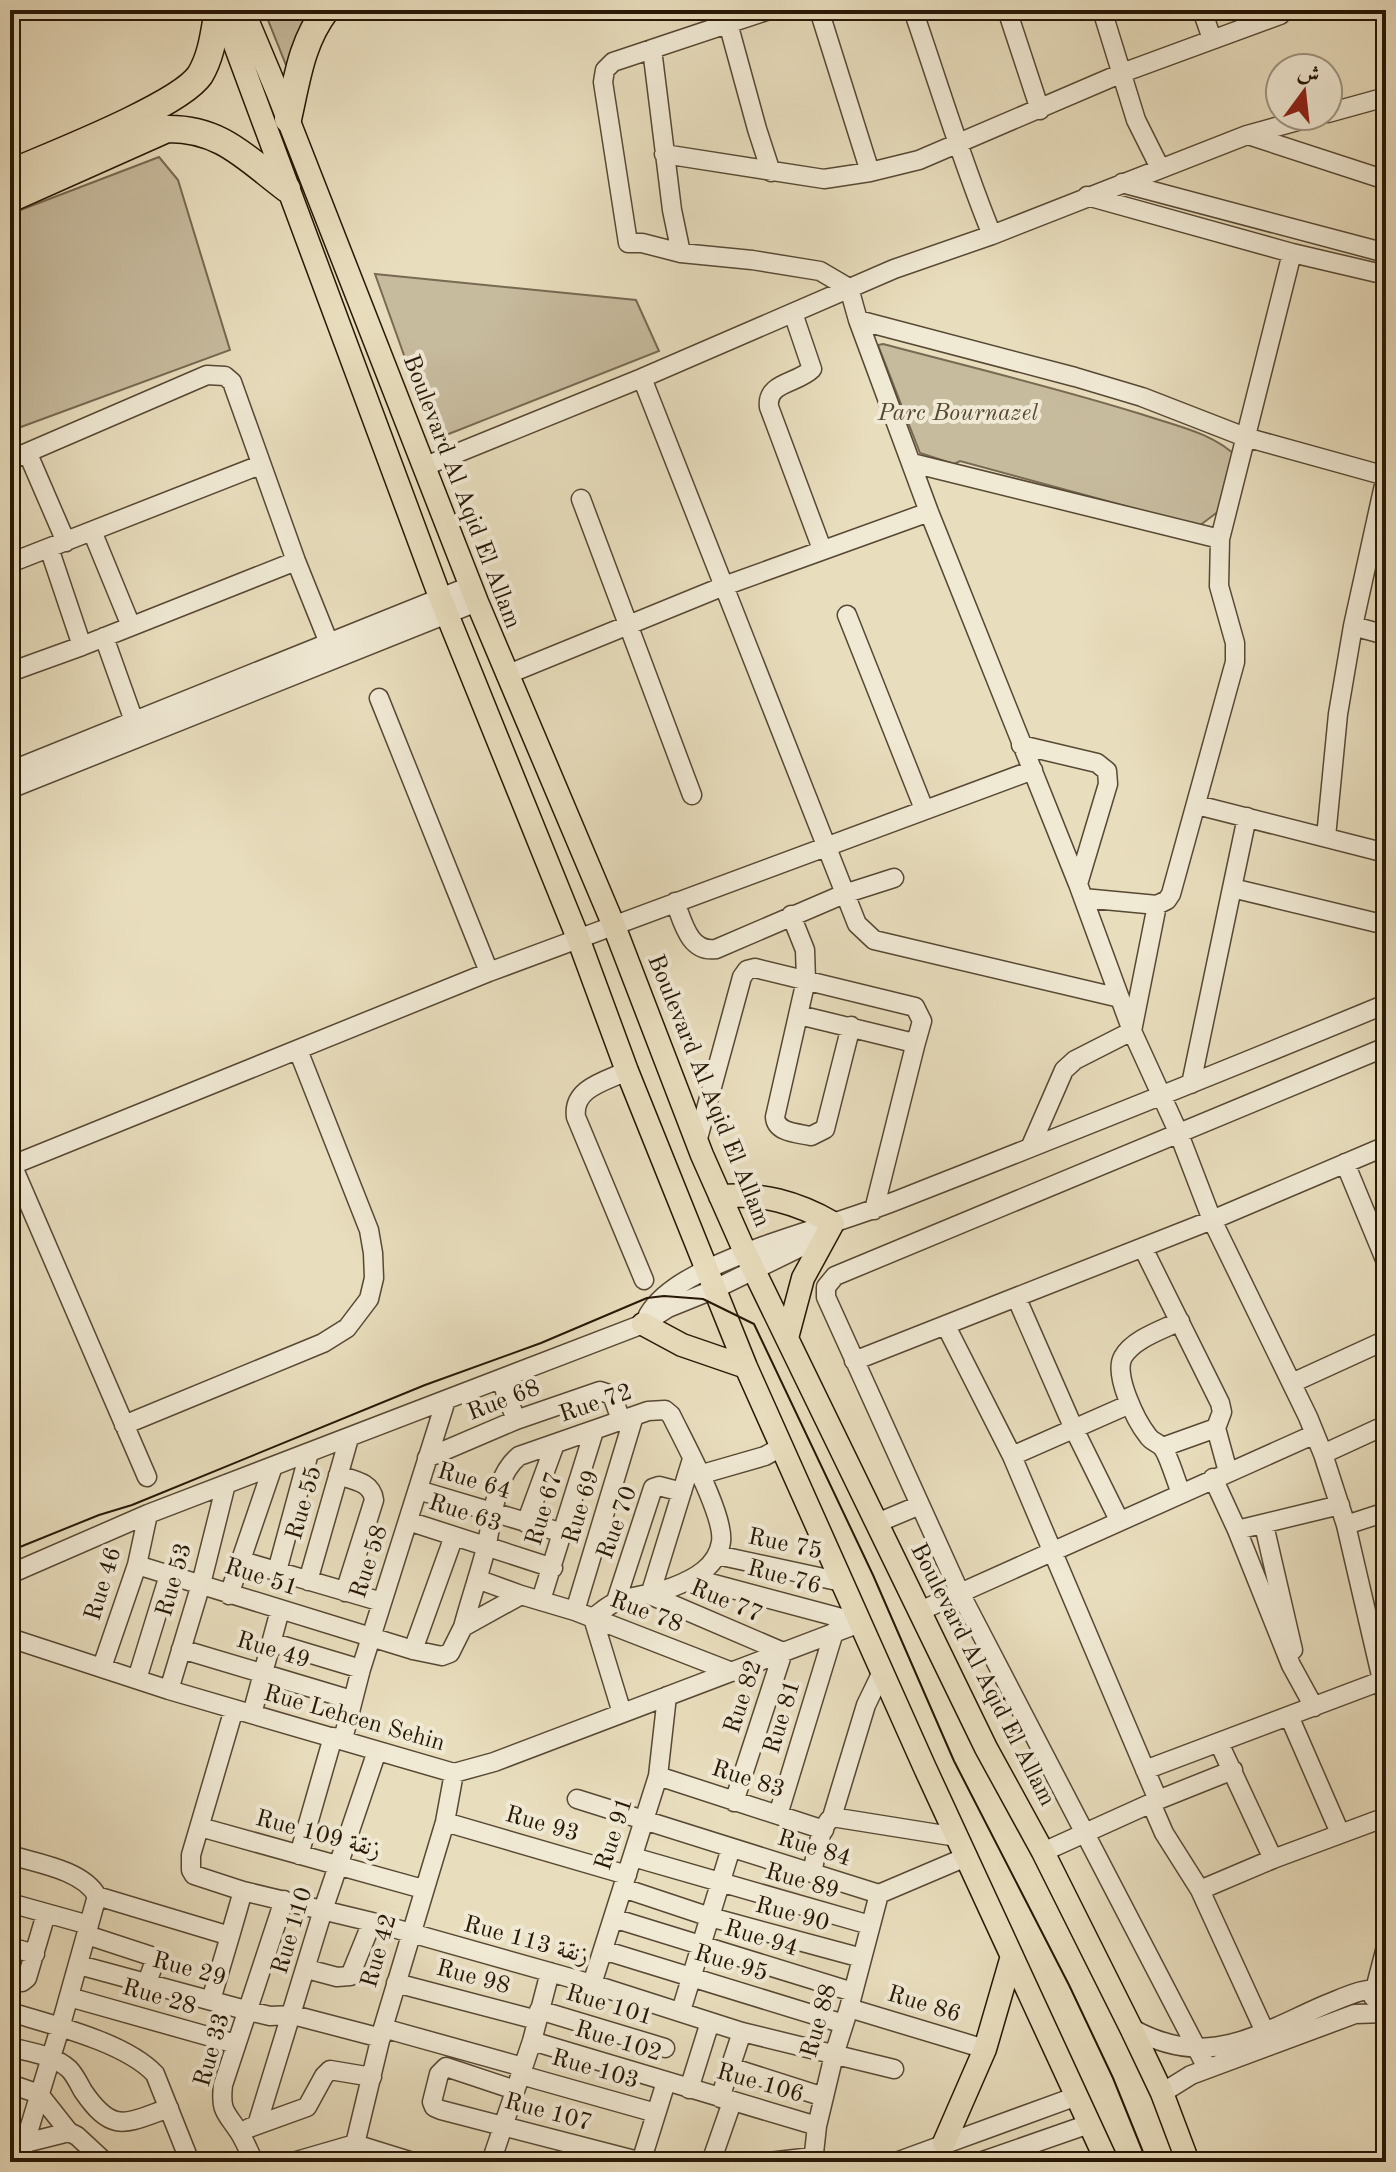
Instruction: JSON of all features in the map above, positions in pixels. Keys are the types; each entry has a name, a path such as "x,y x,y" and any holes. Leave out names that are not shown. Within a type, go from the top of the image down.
{"highway":[{"path":"10,173 105,132 178,94 199,77 209,56 220,10"},
{"path":"288,119 301,55 326,10"},
{"path":"10,199 167,129 191,128 218,137 287,189"}],"main road":[{"path":"220,10 444,605 746,1367 961,1847 1107,2162"},
{"name":"Boulevard Al Aqid El Allam","path":"243,10 473,594 614,926 720,1196 986,1748 1043,1852 1131,2028 1162,2093 1188,2162"},
{"path":"720,1196 743,1194 790,1202 833,1223 803,1278 787,1338"},
{"path":"643,1324 693,1350 746,1367"},
{"path":"944,2143 985,2049 1012,1956"}],"street":[{"path":"769,10 613,62 605,70 603,82 628,243 820,271 849,288 929,512 1033,770 1132,1031 1179,1134 1212,1220 1292,1383 1323,1454 1346,1525 1384,1689 1314,1707 1145,1770"},
{"path":"819,10 870,172"},
{"path":"913,10 973,190 992,235"},
{"path":"1007,10 1040,110"},
{"path":"1102,10 1136,120 1160,168"},
{"path":"1202,10 1212,39"},
{"path":"664,154 824,179 870,172 919,160 1122,73 1280,15 1285,10"},
{"path":"728,23 771,172"},
{"path":"652,49 664,154 681,253"},
{"path":"1344,109 1386,97"},
{"path":"423,467 642,378 894,269 992,235 1264,130"},
{"path":"1247,135 1386,180"},
{"path":"1122,183 1386,253"},
{"path":"1087,196 1292,253 1386,275"},
{"path":"1080,891 1157,905 1171,894 1235,662 1235,643 1219,586 1220,539 1292,253"},
{"path":"793,313 812,369 772,390 768,397 769,407 822,549"},
{"path":"858,320 1075,377 1142,397 1245,437 1386,476 1353,626 1338,714 1326,837"},
{"path":"10,460 207,375 216,374 232,382 260,465 332,651"},
{"path":"642,378 857,924 874,940 1120,998"},
{"path":"28,454 57,545 82,646"},
{"path":"912,463 1220,539"},
{"path":"10,563 260,465"},
{"path":"581,499 692,795"},
{"path":"506,675 724,586 929,512"},
{"path":"92,531 131,626"},
{"path":"10,672 296,561"},
{"path":"10,789 473,594"},
{"path":"847,615 924,809"},
{"path":"1353,626 1386,635"},
{"path":"104,637 134,721"},
{"path":"10,771 134,721 332,651"},
{"path":"379,698 489,972"},
{"path":"1021,745 1097,763 1107,771 1108,784 1080,891"},
{"path":"147,1477 11,1164 489,972 1033,770"},
{"path":"1197,805 1386,853"},
{"path":"1191,1084 1247,817"},
{"path":"675,902 692,942 707,950 716,949 844,894 894,878"},
{"path":"1232,888 1386,925"},
{"path":"1132,1031 1157,905"},
{"path":"791,915 805,950 806,980 775,1117 775,1124 780,1128 811,1136 825,1129 851,1026"},
{"path":"697,1142 742,977 747,970 755,968 915,1007 922,1021 874,1210"},
{"path":"10,1574 148,1514 643,1324 783,1237 874,1210 1386,1004"},
{"path":"799,1015 851,1026 915,1046"},
{"path":"1030,1148 1064,1070 1075,1060 1132,1031"},
{"path":"1207,2068 960,1593 854,1361 826,1297 826,1287 835,1276 1386,1047"},
{"path":"124,1425 323,1343 347,1328 369,1299 374,1278 369,1230 298,1050"},
{"path":"627,1071 583,1092 575,1108 576,1117 644,1280"},
{"path":"854,1361 1017,1299 1386,1146"},
{"path":"1345,1163 1386,1262"},
{"path":"1143,1248 1220,1403 1222,1412 1216,1428 1220,1475 1237,1530 1291,1665 1314,1707"},
{"path":"1017,1299 1074,1429 1119,1520"},
{"path":"1180,1321 1132,1345 1122,1357 1119,1369 1130,1404 1146,1434 1163,1447 1181,1493"},
{"path":"946,1326 1012,1456 1053,1549 1145,1770 1164,1833 1200,1890 1268,2038"},
{"path":"1292,1383 1386,1340"},
{"path":"501,1380 516,1420"},
{"name":"Rue 68","path":"427,1458 516,1420 600,1391 612,1395 627,1418"},
{"name":"Rue 58","path":"299,1855 352,1700 446,1400"},
{"path":"1012,1456 1130,1404"},
{"name":"Rue 72","path":"493,1513 505,1472 519,1456 658,1409 671,1415 696,1467"},
{"name":"Rue 69","path":"575,1611 627,1418"},
{"path":"1323,1454 1386,1425"},
{"path":"1163,1447 1216,1428"},
{"name":"Rue 67","path":"541,1600 594,1431"},
{"path":"920,1611 1315,1434"},
{"name":"Rue 55","path":"308,1581 349,1438"},
{"path":"526,1523 555,1444"},
{"path":"696,1467 765,1456 783,1446"},
{"path":"277,1571 309,1453"},
{"path":"229,1595 273,1466"},
{"path":"650,1595 682,1492 696,1467"},
{"path":"622,1713 593,1618 616,1601 650,1595 695,1579 717,1555 721,1531 696,1467"},
{"path":"338,1475 368,1486 373,1490 374,1500 345,1592"},
{"name":"Rue 53","path":"169,1690 201,1584 226,1484"},
{"name":"Rue 70","path":"616,1601 653,1488 659,1486 682,1492"},
{"name":"Rue 64","path":"418,1490 563,1533"},
{"path":"877,1523 920,1505"},
{"path":"1237,1530 1340,1505"},
{"path":"1346,1525 1386,1512"},
{"path":"463,1627 493,1513"},
{"name":"Rue 46","path":"102,1667 137,1565 148,1514"},
{"name":"Rue 63","path":"408,1521 553,1568"},
{"path":"1264,1525 1291,1635 1291,1665"},
{"path":"413,1650 454,1536"},
{"name":"Rue 75","path":"717,1555 842,1582"},
{"path":"242,1561 382,1602"},
{"name":"Rue 51","path":"137,1565 413,1650 447,1656 463,1627"},
{"path":"137,1679 169,1575"},
{"name":"Rue 78","path":"477,1579 575,1611 732,1672"},
{"name":"Rue 76","path":"695,1579 860,1623"},
{"path":"463,1627 521,1595"},
{"name":"Rue 77","path":"650,1595 783,1652"},
{"path":"252,1714 280,1610"},
{"name":"Rue Lehcen Sehin","path":"10,1638 169,1690 454,1773 494,1762 860,1623"},
{"name":"Rue 81","path":"778,1815 834,1632"},
{"path":"271,1642 361,1669"},
{"name":"Rue 49","path":"181,1649 352,1700"},
{"name":"Rue 82","path":"734,1802 783,1652"},
{"path":"812,1873 866,1705 882,1672"},
{"name":"Rue 91","path":"592,1984 658,1776 667,1696"},
{"path":"200,1827 234,1709"},
{"path":"1289,1716 1340,1833"},
{"path":"1219,1743 1273,1859"},
{"name":"Rue 110","path":"248,2128 293,2015 323,1910 377,1751"},
{"path":"1043,1852 1233,1770"},
{"name":"Rue 42","path":"355,2144 382,2033 445,1822 454,1773"},
{"name":"Rue 83","path":"658,1776 778,1815 831,1821 961,1847"},
{"name":"Rue 84","path":"577,1799 879,1894"},
{"path":"1200,1890 1386,1817"},
{"name":"Rue 93","path":"445,1822 628,1873"},
{"name":"Rue 109 زنقة","path":"200,1827 423,1889"},
{"name":"Rue 113 زنقة","path":"200,1827 191,1855 191,1870 204,1880 372,1922 550,1972 742,2032 894,2069"},
{"path":"879,1894 961,1847"},
{"path":"681,2011 731,1848"},
{"path":"10,1855 66,1873 88,1885 97,1896 230,1936"},
{"name":"Rue 89","path":"628,1873 720,1884 870,1925"},
{"name":"Rue 90","path":"628,1873 710,1917 862,1958"},
{"path":"211,2000 243,1891"},
{"name":"Rue 88","path":"813,2160 817,2126 834,2055 879,1894"},
{"path":"10,2159 19,2162 97,1896"},
{"name":"Rue 33","path":"254,2162 248,2128 225,2115 223,2085 284,1900"},
{"path":"10,1903 151,1956 155,1960 147,1983"},
{"path":"10,1981 25,1980 46,1914"},
{"name":"Rue 94","path":"613,1918 701,1946 849,2008"},
{"path":"307,1969 337,1977 350,1976 372,1922"},
{"path":"10,1947 35,1954"},
{"path":"1131,2028 1164,2044 1199,2050 1268,2038 1355,2014 1379,2012 1386,1947"},
{"name":"Rue 95","path":"603,1950 692,1977 849,2008"},
{"name":"Rue 29","path":"79,1965 270,2016 293,2015 486,2056 519,2077"},
{"path":"491,2162 532,2041 550,1972"},
{"name":"Rue 98","path":"396,1983 538,2015"},
{"path":"1162,2093 1191,2075 1357,1991 1380,1988"},
{"name":"Rue 28","path":"69,1997 236,2044"},
{"name":"Rue 86","path":"849,2008 985,2049"},
{"path":"10,2012 60,2028 144,2062 155,2074 188,2161"},
{"name":"Rue 101","path":"538,2015 665,2048"},
{"path":"689,2089 710,2022"},
{"path":"711,2162 726,2100 730,2067 742,2032"},
{"name":"Rue 102","path":"532,2041 689,2089"},
{"path":"10,2047 51,2058 72,2072 97,2109 113,2121 127,2123 169,2108"},
{"path":"486,2056 479,2078 519,2077"},
{"name":"Rue 107","path":"479,2078 446,2067 439,2074 432,2099 434,2107 634,2161"},
{"path":"730,2067 824,2097"},
{"path":"248,2128 307,2107 330,2070 372,2077"},
{"name":"Rue 103","path":"519,2077 656,2113"},
{"path":"634,2161 666,2082"},
{"path":"10,2084 39,2094 69,2132 86,2143 105,2162"},
{"name":"Rue 106","path":"689,2089 817,2126"},
{"path":"896,2162 1077,2096"},
{"path":"10,2123 27,2136 69,2132"},
{"path":"980,2162 1089,2124"},
{"path":"293,2162 355,2144 413,2162"},
{"path":"769,2162 813,2160"}],"green space":[{"path":"264,10 308,10 288,70"},
{"path":"159,157 178,180 230,350 10,431 10,214"},
{"path":"375,274 636,300 659,351 441,437 430,428"},
{"name":"Parc Bournazel","path":"878,345 1079,396 1206,436 1238,458 1223,508 1199,526 920,453"}],"tram line":[{"path":"10,1551 132,1505 425,1385 541,1343 647,1298 703,1299 754,1324 873,1575 954,1761 1113,2078 1147,2162"}]}
